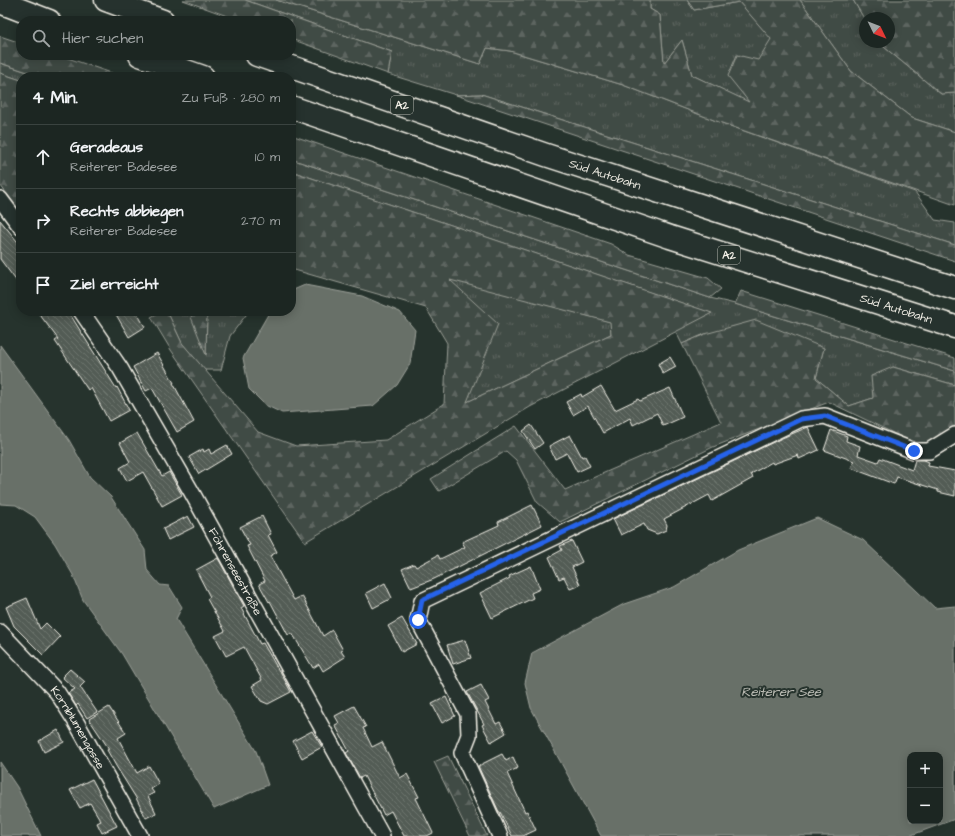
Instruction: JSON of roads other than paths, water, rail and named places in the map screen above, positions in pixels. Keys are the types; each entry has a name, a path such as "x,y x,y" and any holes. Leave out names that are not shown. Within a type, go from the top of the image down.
{"highway":[{"path":"106,0 150,16"},
{"path":"0,2 36,16"},
{"path":"0,19 16,21"},
{"path":"154,60 189,72"},
{"name":"Süd Autobahn","path":"271,60 546,155 955,288"},
{"name":"Süd Autobahn","path":"296,109 670,237 955,328"}],"street":[{"path":"0,199 16,220"},
{"name":"Föhrenseestraße","path":"84,316 120,368 183,478 382,836"},
{"path":"500,836 462,753 469,735 468,714 418,620 422,600 801,419 825,416 914,451 929,451 955,434"},
{"name":"Kornblumengasse","path":"0,632 57,692 76,722 140,836"}],"water":[{"path":"305,285 362,296 400,312 415,330 410,364 397,385 373,406 282,413 265,405 249,389 243,358 267,316 296,316 296,289"},
{"path":"0,345 69,440 90,477 111,497 145,550 147,570 160,585 169,586 182,607 176,619 256,751 268,785 214,809 122,654 83,600 73,575 55,544 35,517 16,505 0,504"},
{"name":"Reiterer See","path":"817,518 863,540 935,608 955,606 955,819 943,823 943,752 907,752 907,824 941,824 909,836 601,836 531,708 525,683 532,653 624,604 674,587 738,550"},
{"path":"0,762 17,787 41,836 0,836"}]}
